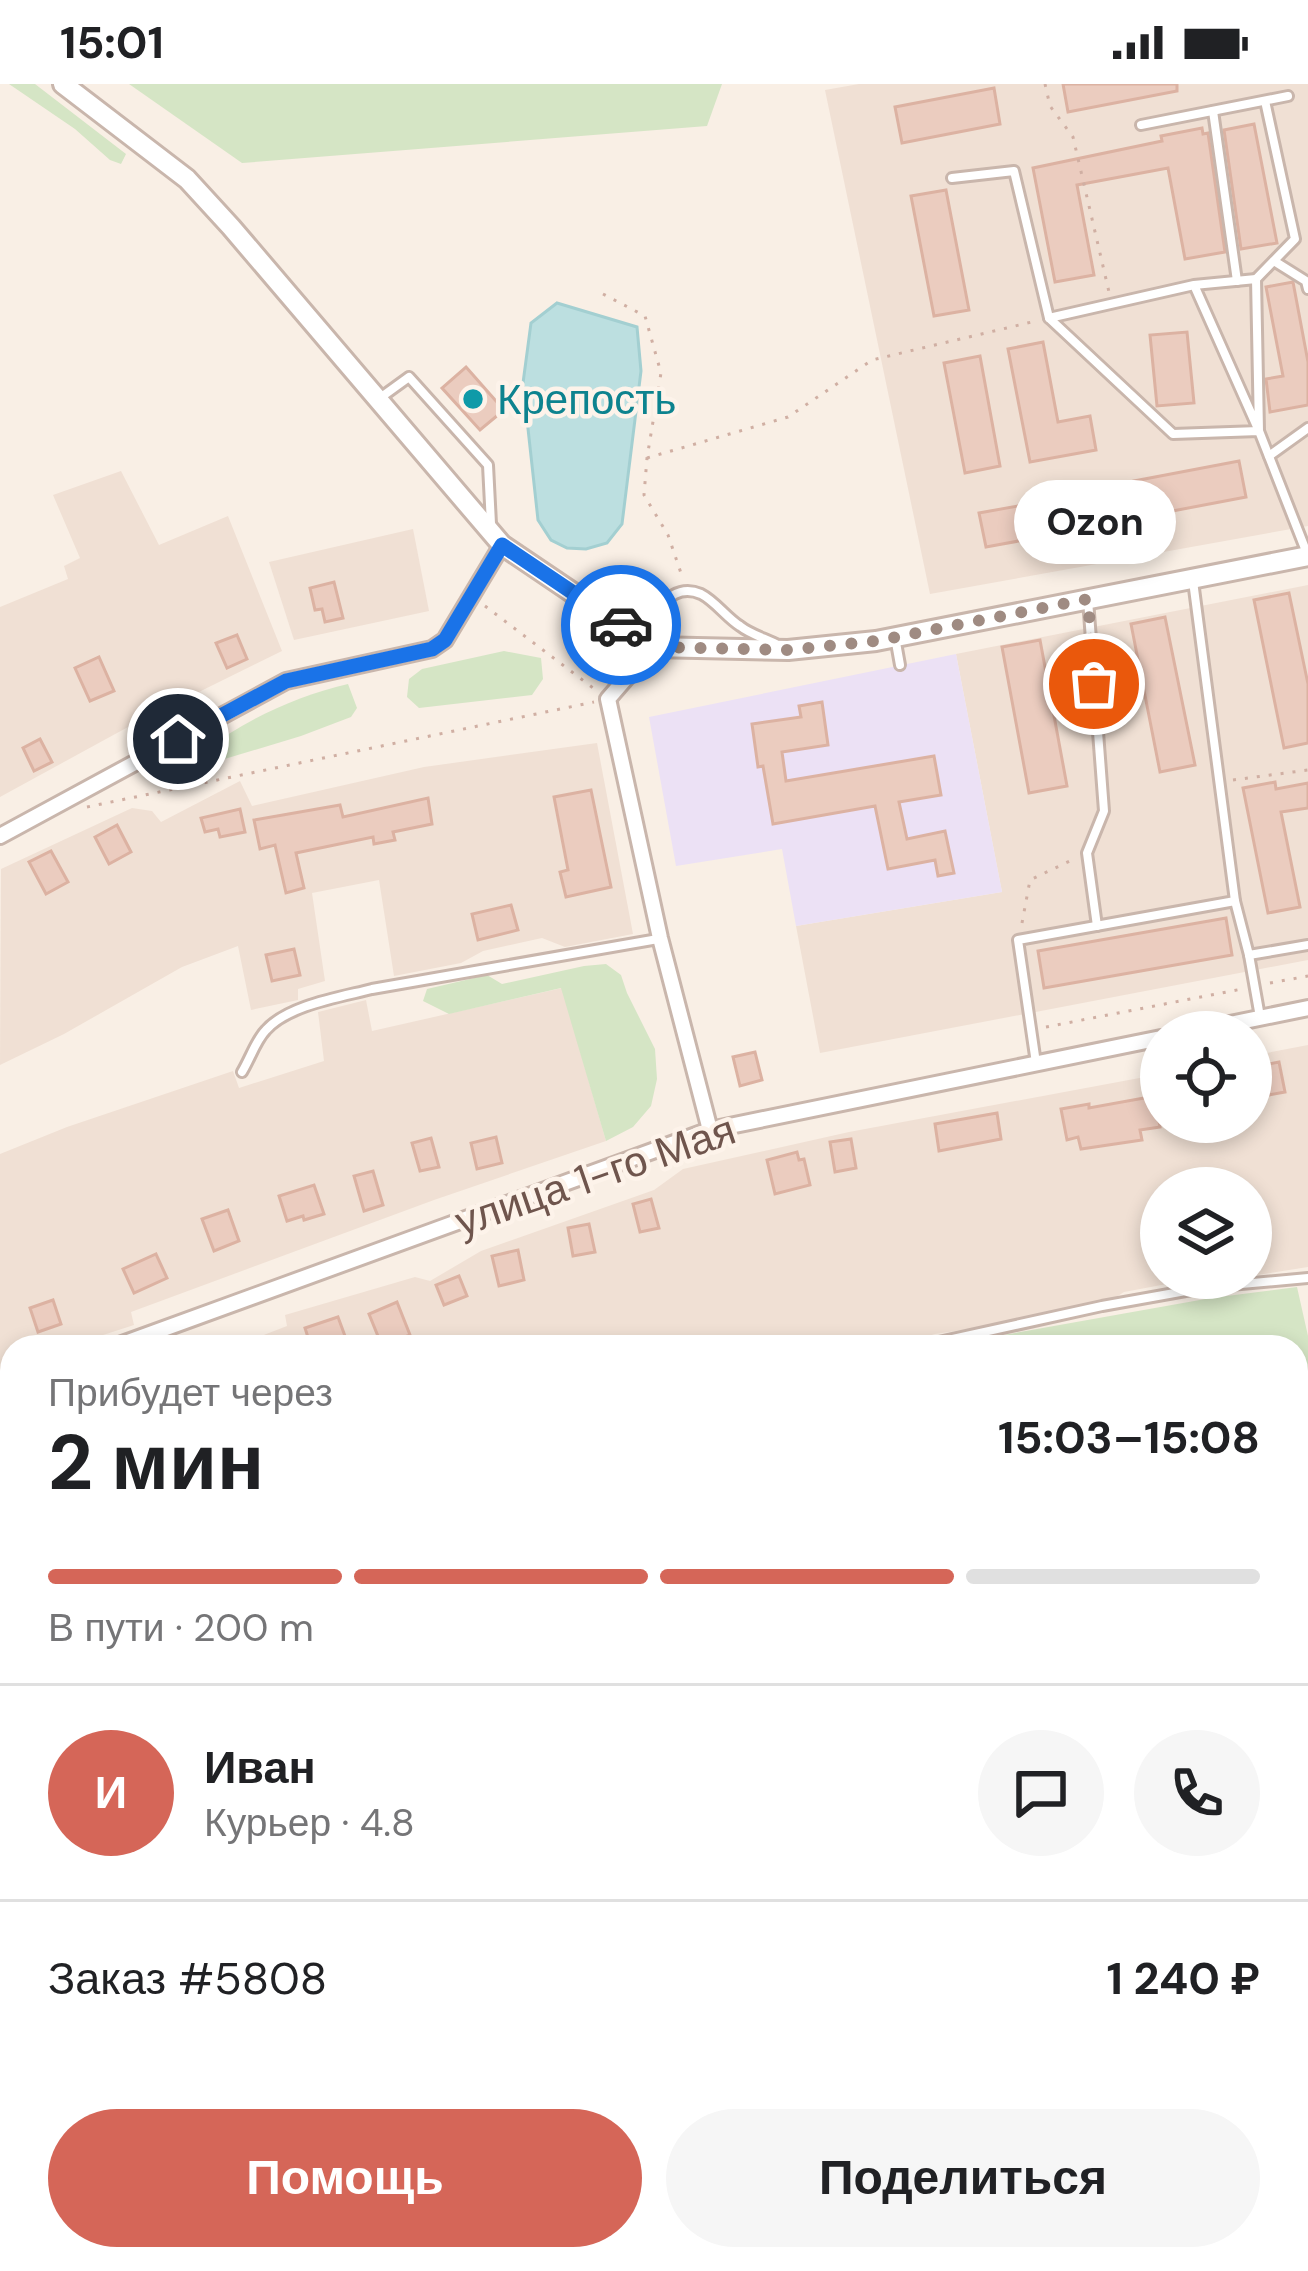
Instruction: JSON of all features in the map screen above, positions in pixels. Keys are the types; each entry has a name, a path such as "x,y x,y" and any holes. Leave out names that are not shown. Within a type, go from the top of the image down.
{"street":[{"path":"63,84 187,179 496,538 653,647 788,650 895,637 1308,557"},
{"path":"0,836 286,681 432,649 445,640 472,596 496,538"},
{"path":"653,647 608,699 660,938 710,1130"},
{"path":"1272,1014 1308,1007"},
{"name":"улица 1-го Мая","path":"147,1335 710,1130 1140,1043"}],"lane":[{"path":"1141,125 1288,97"},
{"path":"1049,318 1194,285 1256,279 1274,261 1295,239 1265,101"},
{"path":"1213,111 1238,281"},
{"path":"952,178 1014,171 1049,318 1173,434 1259,431"},
{"path":"1274,261 1306,281 1308,289"},
{"path":"1256,279 1259,431"},
{"path":"1194,285 1308,557"},
{"path":"378,399 409,377 488,465 496,538"},
{"path":"1269,456 1308,428"},
{"path":"1193,579 1235,901 1259,1011"},
{"path":"653,647 651,622 656,610 664,601 688,592 700,594 742,628 788,650"},
{"path":"1088,599 1103,812 1087,854 1097,926"},
{"path":"895,637 901,665"},
{"path":"1036,1065 1018,940 1235,901"},
{"path":"242,1072 266,1029 326,1000 660,938"},
{"path":"1249,955 1308,945"},
{"path":"970,1335 1208,1287 1308,1278"}],"path":[{"path":"1045,84 1050,106 1073,137 1112,304"},
{"path":"603,294 645,316 661,373 644,495 668,536 688,592"},
{"path":"647,458 788,417 872,360 1049,318"},
{"path":"472,596 608,699"},
{"path":"70,796 89,808 608,699"},
{"path":"1220,782 1308,770"},
{"path":"1018,940 1030,880 1087,854"},
{"path":"1032,1030 1308,976"}],"shaded area":[{"path":"859,84 1308,84 1308,526 930,594 825,90"},
{"path":"121,471 159,545 228,516 282,651 0,797 0,607 68,579 64,566 80,558 53,495"},
{"path":"413,529 429,611 294,640 269,562"},
{"path":"1308,585 1308,960 820,1053 796,926 1002,892 956,654"},
{"path":"956,654 1002,892 796,926 782,849 676,866 649,717"},
{"path":"597,743 633,934 565,947 542,938 483,951 461,963 394,976 379,880 312,893 325,981 298,989 298,1000 251,1010 238,946 182,967 0,1065 1,869 132,808 152,811 161,822 240,781 252,806 424,767"},
{"path":"562,988 606,1141 131,1312 134,1325 103,1335 0,1335 0,1154 233,1071 239,1088 324,1061 318,1012 366,1000 372,1031"},
{"path":"1308,1045 1308,1267 1272,1273 1272,1167 1140,1167 1140,1289 982,1327 932,1335 264,1335 287,1326 285,1315 415,1277 430,1281 481,1251 654,1190 683,1169 849,1132 1140,1078 1140,1143 1272,1143 1272,1052"}],"green space":[{"path":"9,84 35,84 126,154 121,164 110,160 75,129"},
{"path":"129,84 722,84 707,126 242,163"},
{"path":"504,651 541,658 543,679 532,695 419,708 407,697 409,679 422,669"},
{"path":"348,684 357,708 351,717 208,764 202,752 236,730 290,702"},
{"path":"606,964 621,975 655,1049 657,1079 651,1106 633,1127 606,1141 561,988 449,1014 423,1001 427,989 487,975 502,984"},
{"path":"1297,1287 1308,1335 1004,1335 1205,1299 1272,1299 1272,1290"}],"water":[{"path":"557,303 637,327 641,371 622,524 607,543 586,549 567,548 551,540 538,520 523,383 531,323"}],"building":[{"path":"1063,84 1177,84 1177,91 1068,112"},
{"path":"994,88 1000,124 902,143 895,107"},
{"path":"1254,124 1277,243 1241,249 1224,130"},
{"path":"1202,128 1203,134 1208,133 1225,252 1185,259 1168,168 1077,185 1094,275 1055,282 1033,168"},
{"path":"946,190 969,310 934,316 911,196"},
{"path":"1293,282 1308,362 1308,405 1270,412 1266,379 1283,376 1266,287"},
{"path":"1187,332 1194,403 1157,406 1150,335"},
{"path":"1043,342 1058,422 1090,416 1096,450 1030,462 1008,349"},
{"path":"980,356 1000,466 965,473 944,363"},
{"name":"Крепость","path":"466,367 504,410 480,430 442,388"},
{"path":"1239,461 1246,497 1141,517 1134,481"},
{"path":"1067,497 1073,531 986,547 979,513"},
{"path":"334,582 343,618 325,622 322,609 315,610 310,588"},
{"path":"1289,593 1308,684 1308,743 1284,748 1254,600"},
{"path":"1165,617 1195,765 1160,772 1131,624"},
{"path":"237,635 247,659 227,668 216,643"},
{"path":"1040,640 1067,786 1029,793 1002,647"},
{"path":"99,657 114,691 90,701 75,668"},
{"path":"822,702 828,745 782,752 786,781 934,756 941,795 899,802 907,839 945,831 954,873 938,876 935,860 888,869 875,806 773,824 752,724 801,717 799,706"},
{"path":"40,739 52,762 34,771 23,748"},
{"path":"1275,782 1276,789 1308,783 1308,808 1281,812 1300,907 1268,913 1243,788"},
{"path":"591,790 611,887 566,897 560,872 568,870 554,797"},
{"path":"428,798 432,824 393,832 395,840 374,844 373,837 296,853 304,888 286,893 275,845 260,849 254,820 340,805 343,817"},
{"path":"240,809 245,832 220,837 218,829 205,832 201,818"},
{"path":"117,825 131,852 109,864 95,837"},
{"path":"51,851 68,882 46,894 29,862"},
{"path":"511,905 518,930 478,940 472,914"},
{"path":"1226,918 1232,955 1044,988 1038,951"},
{"path":"294,949 300,975 272,981 266,955"},
{"path":"755,1052 762,1080 740,1086 733,1057"},
{"path":"1279,1062 1285,1092 1272,1094 1272,1063"},
{"path":"1140,1099 1140,1140 1081,1149 1078,1137 1067,1140 1061,1109 1089,1104 1089,1108"},
{"path":"997,1113 1001,1139 939,1151 935,1124"},
{"path":"496,1137 502,1163 477,1169 471,1143"},
{"path":"431,1138 439,1167 420,1171 412,1143"},
{"path":"851,1139 856,1168 835,1172 830,1142"},
{"path":"797,1152 799,1160 804,1159 810,1185 775,1194 767,1160"},
{"path":"373,1171 383,1205 364,1211 354,1176"},
{"path":"314,1185 324,1214 287,1221 279,1196"},
{"path":"651,1199 659,1228 640,1232 633,1204"},
{"path":"228,1210 239,1241 214,1251 202,1219"},
{"path":"589,1224 595,1252 573,1256 568,1228"},
{"path":"518,1250 524,1280 499,1286 492,1256"},
{"path":"156,1254 167,1278 134,1293 123,1269"},
{"path":"459,1276 467,1296 444,1305 436,1285"},
{"path":"53,1300 61,1324 38,1332 30,1308"},
{"path":"397,1302 410,1335 378,1335 369,1314"},
{"path":"338,1317 345,1335 307,1335 305,1328"}],"way so far":[{"path":"621,625 653,647 788,650 876,641 1088,599 1094,684"}],"place":[{"name":"Крепость","path":"473,399"},
{"name":"Ozon","path":"1094,684"}],"route":[{"path":"178,739 286,681 432,649 445,640 502,545 621,625"}]}
